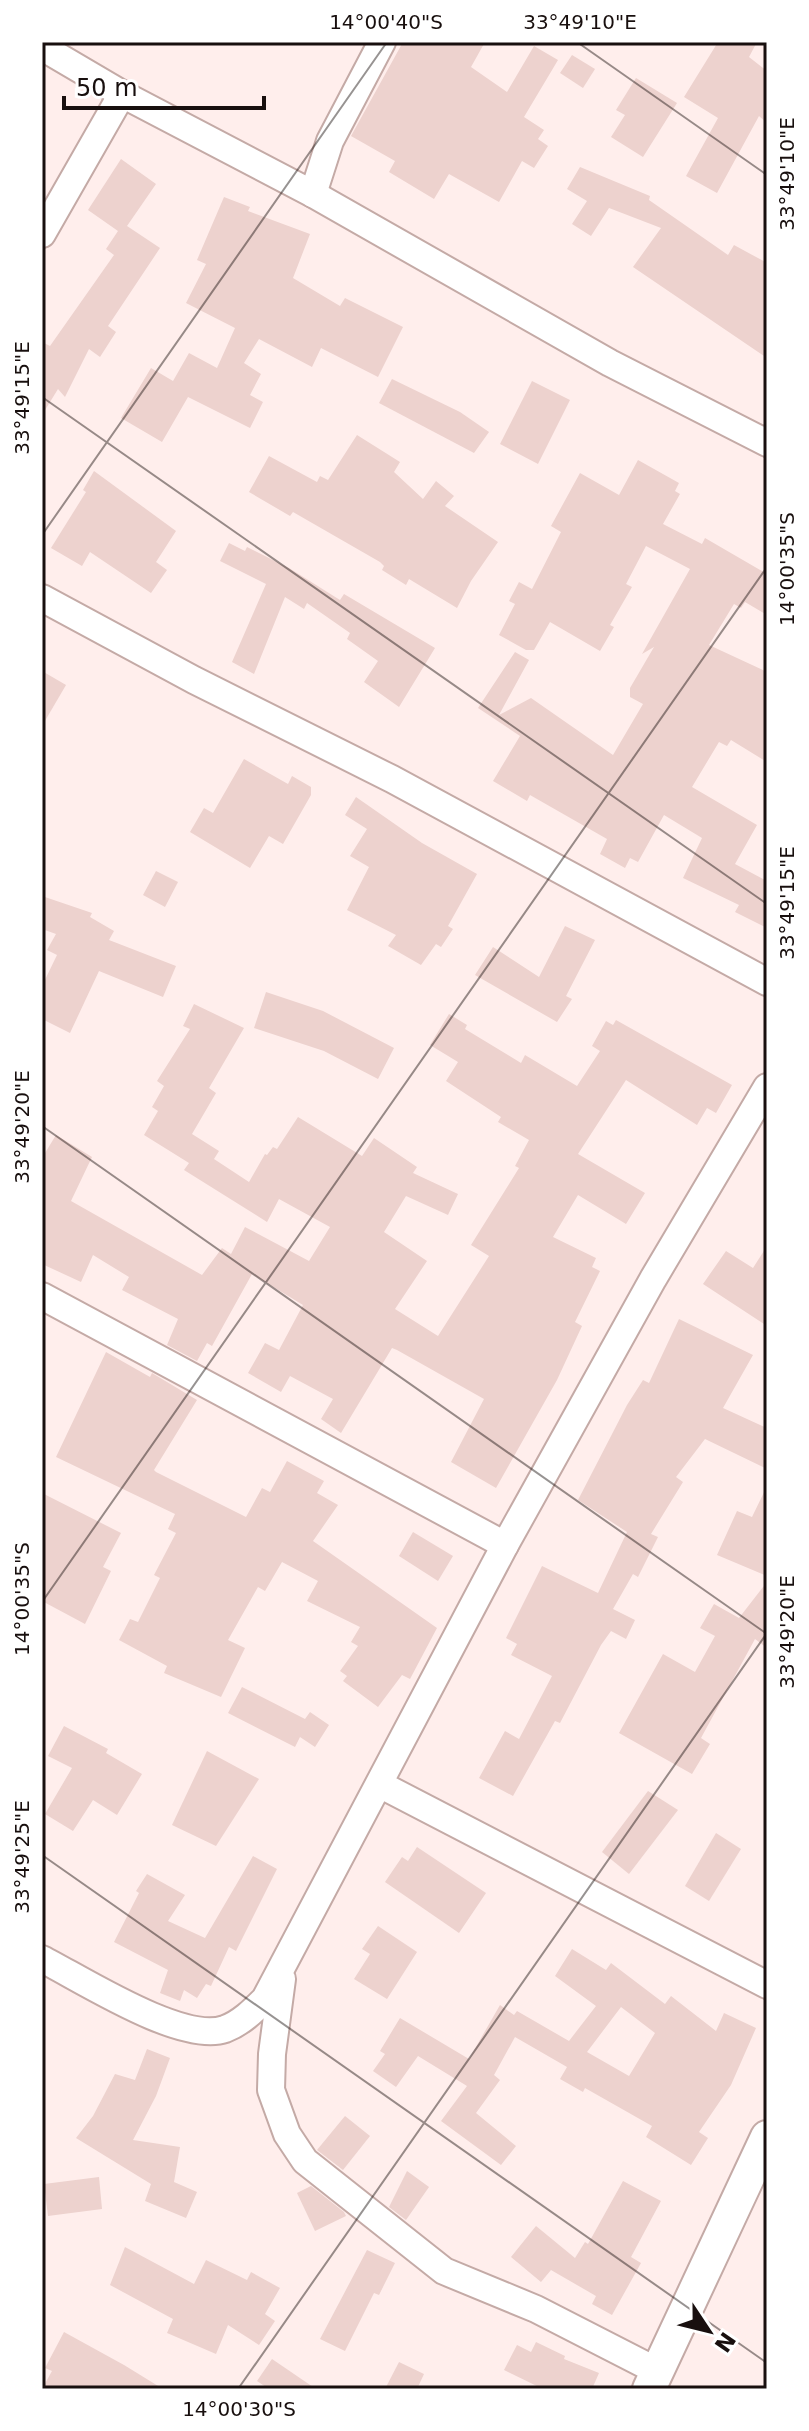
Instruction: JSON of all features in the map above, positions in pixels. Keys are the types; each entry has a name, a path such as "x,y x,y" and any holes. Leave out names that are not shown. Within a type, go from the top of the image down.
{"street":[{"path":"313,194 330,141 382,42"},
{"path":"42,47 122,94 313,194 610,363 767,443"},
{"path":"42,234 122,94"},
{"path":"42,598 194,680 392,779 767,982"},
{"path":"42,1959 170,2023 199,2030 224,2030 246,2018 265,1999 381,1785 505,1545 653,1279 767,1087"},
{"path":"42,1296 505,1545"},
{"path":"381,1785 767,1985"},
{"path":"283,1970 272,2054 271,2090 287,2134 305,2161 444,2271 536,2309 653,2380 767,2137"}],"building":[{"path":"403,42 485,42 471,67 507,92 534,46 558,60 524,117 544,130 538,139 548,146 534,168 522,161 499,202 449,174 434,199 389,172 395,161 351,136"},
{"path":"718,42 757,42 749,57 767,71 767,123 759,116 717,193 686,176 718,118 684,97"},
{"path":"572,55 595,69 583,88 560,73"},
{"path":"636,78 677,103 643,157 611,137 625,115 616,110"},
{"path":"121,159 156,184 127,226 160,248 108,326 116,332 100,357 89,349 65,397 58,389 42,415 42,342 50,346 114,255 106,249 118,231 88,210"},
{"path":"580,167 650,196 649,200 728,255 734,245 767,263 767,358 633,267 661,228 609,208 591,236 572,224 587,201 567,189"},
{"path":"224,197 250,207 248,211 310,234 293,278 340,306 345,298 403,327 378,377 321,348 312,367 259,339 244,363 261,374 250,395 263,402 250,428 188,397 162,442 121,418 151,368 173,381 189,353 217,368 235,328 186,303 206,264 197,260"},
{"path":"392,379 460,412 489,432 474,453 379,403"},
{"path":"532,381 570,400 538,464 500,444"},
{"path":"357,435 400,462 394,472 423,499 436,481 454,496 445,506 498,542 457,608 409,579 406,585 382,570 384,566 380,562 293,512 290,516 249,492 269,456 317,482 320,476 328,480"},
{"path":"638,460 679,483 675,491 680,494 663,524 702,544 705,538 767,574 767,615 745,602 741,608 734,604 709,645 767,672 767,762 731,740 727,746 719,742 692,787 757,825 735,864 767,881 767,928 735,912 739,905 683,878 702,838 664,815 638,862 630,858 625,868 600,854 607,839 530,795 527,801 493,781 520,736 478,708 515,652 529,660 499,715 531,698 613,755 643,704 630,697 630,688 654,647 642,654 690,569 646,546 626,584 632,587 610,625 614,627 600,651 550,622 534,650 526,650 499,635 515,604 509,601 519,582 532,589 561,532 551,526 580,473 619,495"},
{"path":"94,471 176,531 156,562 167,570 151,593 90,552 82,566 51,548 86,492 83,490"},
{"path":"229,543 245,551 247,547 289,568 340,600 344,594 435,648 399,707 364,682 378,661 347,639 350,633 307,603 304,609 285,597 254,674 232,662 266,584 220,561"},
{"path":"42,671 66,685 42,726"},
{"path":"244,759 288,784 292,776 311,787 311,795 283,844 269,836 250,868 190,832 204,808 213,813"},
{"path":"356,797 422,843 477,874 448,926 453,929 441,947 436,944 421,965 388,946 396,935 347,910 369,867 350,856 367,829 345,815"},
{"path":"156,871 178,882 165,907 143,895"},
{"path":"42,896 92,913 90,917 114,931 109,940 176,966 163,997 99,971 70,1033 42,1019 42,986 57,955 47,950 56,934 42,929"},
{"path":"565,926 595,940 566,996 572,999 557,1022 475,975 493,947 539,977"},
{"path":"266,992 323,1011 394,1048 378,1079 324,1051 254,1028"},
{"path":"194,1004 244,1028 209,1088 216,1093 192,1134 219,1151 214,1159 249,1182 265,1154 273,1147 277,1149 298,1117 362,1156 374,1138 417,1167 413,1173 458,1194 448,1215 406,1196 384,1232 427,1261 395,1309 438,1336 489,1256 471,1245 519,1168 515,1166 529,1140 498,1122 501,1117 446,1081 458,1062 430,1045 449,1014 467,1025 465,1029 521,1063 525,1055 577,1086 600,1051 592,1046 606,1021 613,1025 616,1020 732,1085 716,1113 707,1108 697,1125 626,1080 578,1154 645,1193 626,1224 578,1195 553,1237 596,1258 592,1267 600,1271 575,1322 582,1326 557,1380 496,1488 451,1462 484,1399 397,1350 392,1348 341,1433 321,1419 333,1399 290,1376 281,1392 248,1373 265,1343 279,1350 303,1305 252,1274 212,1346 207,1343 197,1361 167,1345 178,1319 122,1290 129,1277 93,1255 81,1282 42,1264 42,1158 56,1135 92,1157 71,1201 202,1275 222,1248 231,1254 245,1227 309,1261 330,1227 279,1199 267,1222 184,1170 189,1163 144,1135 158,1111 152,1107 164,1086 157,1081 190,1029 183,1026"},
{"path":"767,1246 767,1326 703,1284 726,1251 753,1268"},
{"path":"679,1319 753,1355 723,1408 767,1428 767,1469 705,1439 676,1477 683,1482 651,1534 658,1537 638,1577 633,1574 613,1609 635,1620 626,1639 611,1631 560,1723 555,1721 513,1796 479,1778 505,1731 519,1739 552,1676 511,1655 517,1644 506,1638 542,1566 598,1593 627,1532 578,1500 627,1405 643,1380 649,1383"},
{"path":"106,1352 150,1377 152,1373 197,1400 154,1470 156,1472 246,1517 262,1488 270,1492 287,1461 324,1481 317,1493 338,1505 313,1541 437,1628 410,1679 402,1675 378,1707 343,1681 347,1676 340,1671 358,1646 351,1642 360,1627 307,1601 318,1581 282,1562 265,1591 258,1587 228,1640 245,1648 221,1697 164,1673 167,1666 119,1640 130,1619 138,1622 160,1578 154,1575 176,1533 168,1529 175,1514 56,1457"},
{"path":"767,1486 767,1576 717,1555 737,1511 752,1517"},
{"path":"42,1493 121,1533 103,1567 111,1571 85,1624 42,1601"},
{"path":"413,1532 453,1556 438,1581 399,1556"},
{"path":"767,1582 767,1648 755,1639 701,1738 710,1744 692,1774 619,1733 663,1654 695,1672 715,1636 700,1628 714,1604 739,1618"},
{"path":"242,1687 305,1719 310,1712 329,1725 315,1747 300,1737 295,1747 228,1713"},
{"path":"64,1726 108,1749 106,1753 142,1774 117,1815 93,1800 73,1831 45,1814 72,1768 48,1756"},
{"path":"207,1751 259,1779 216,1846 172,1825"},
{"path":"648,1791 678,1810 629,1874 602,1852"},
{"path":"716,1833 741,1849 709,1901 685,1886"},
{"path":"417,1847 486,1893 459,1933 385,1882 402,1857 408,1861"},
{"path":"253,1856 277,1869 236,1951 229,1947 211,1986 206,1984 197,1998 184,1990 180,2001 160,1993 168,1970 114,1942 139,1893 136,1891 147,1874 185,1895 168,1921 205,1938"},
{"path":"378,1926 417,1952 387,1999 354,1979 370,1954 362,1949"},
{"path":"572,1949 606,1970 611,1963 665,2004 671,1996 716,2031 724,2013 756,2028 731,2085 699,2132 708,2138 691,2165 646,2137 652,2126 585,2088 583,2092 560,2079 567,2067 515,2037 494,2075 500,2080 476,2113 516,2146 501,2165 441,2121 467,2086 418,2056 396,2087 373,2071 385,2054 380,2051 400,2018 469,2059 500,2005 514,2015 517,2011 569,2041 596,2006 555,1976","holes":["621,2007 655,2033 629,2076 587,2052"]},
{"path":"147,2049 170,2058 156,2096 133,2140 180,2147 174,2182 197,2192 186,2218 145,2201 151,2184 76,2138 93,2116 115,2074 135,2080"},
{"path":"345,2116 370,2136 343,2170 317,2150"},
{"path":"407,2171 429,2187 406,2220 389,2207"},
{"path":"99,2177 102,2209 48,2216 44,2184"},
{"path":"623,2181 661,2201 631,2257 641,2263 612,2315 592,2304 596,2296 551,2270 541,2282 511,2257 536,2226 575,2258 585,2242 588,2244"},
{"path":"311,2186 346,2216 315,2231 297,2193"},
{"path":"125,2247 194,2284 206,2260 247,2280 251,2272 280,2288 265,2314 275,2321 259,2345 228,2325 216,2354 167,2333 173,2319 110,2285"},
{"path":"367,2250 395,2263 379,2295 374,2293 345,2351 320,2339"},
{"path":"64,2332 163,2389 42,2389 52,2371 45,2368"},
{"path":"536,2342 565,2356 564,2359 599,2373 592,2389 543,2389 504,2370 517,2345 531,2352"},
{"path":"272,2359 316,2389 269,2389 257,2381"},
{"path":"399,2362 424,2374 417,2389 385,2389"}]}
